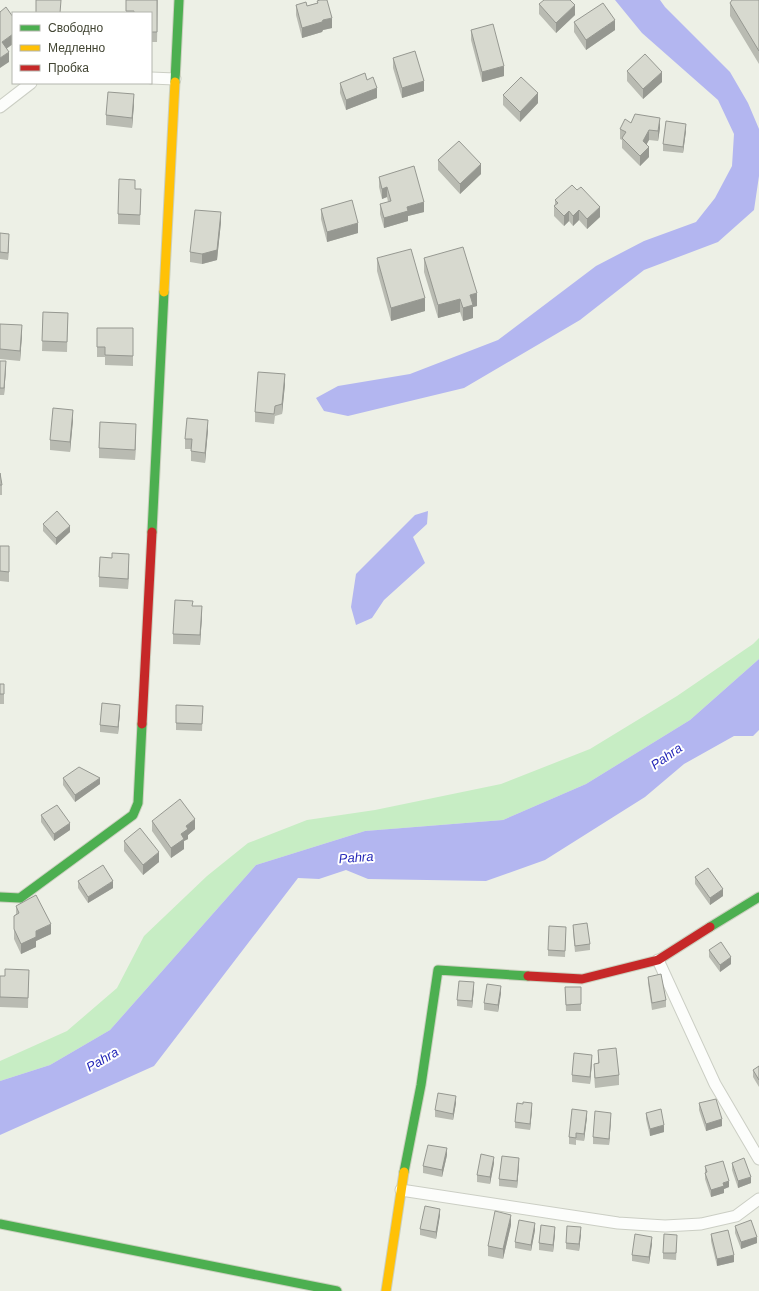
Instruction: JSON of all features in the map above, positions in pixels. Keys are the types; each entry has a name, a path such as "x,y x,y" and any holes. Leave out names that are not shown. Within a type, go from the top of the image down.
{"street":[{"path":"0,897 20,898 133,815 138,803 179,0"},
{"path":"152,78 175,79"},
{"path":"0,107 30,84"},
{"path":"386,1291 421,1085 438,970 582,979 658,960 759,897"},
{"path":"658,960 715,1084 759,1159"},
{"path":"402,1190 618,1223 665,1226 701,1224 736,1216 759,1199"},
{"path":"0,1224 337,1291"}],"green space":[{"path":"759,638 759,659 690,720 586,784 503,820 365,831 256,865 110,1030 50,1065 0,1081 0,1061 67,1031 117,988 144,936 207,876 248,843 307,820 375,810 501,784 590,749 677,696 753,644"}],"water":[{"path":"615,0 660,0 665,7 730,72 748,103 759,129 759,176 754,210 718,242 644,270 580,320 464,388 348,416 324,411 316,398 338,386 410,374 498,340 596,266 644,241 696,222 715,198 732,166 734,134 718,100 642,33"},
{"path":"428,511 427,524 413,537 425,563 384,600 372,618 356,625 351,607 356,574 415,515"},
{"name":"Pahra","path":"759,659 759,730 753,736 734,736 684,764 645,797 545,860 486,881 368,879 346,870 319,879 298,878 154,1066 0,1135 0,1081 50,1065 110,1030 256,865 365,831 503,820 586,784 690,720"}],"building":[{"path":"36,0 61,0 60,12 36,12"},
{"path":"126,0 157,0 157,32 152,32 152,12 126,11"},
{"path":"327,0 332,18 302,28 296,5 306,2 307,6 318,3 317,1"},
{"path":"544,0 570,0 575,5 556,23 539,4"},
{"path":"732,0 759,0 759,51 730,3"},
{"path":"603,3 615,20 586,40 574,22"},
{"path":"6,7 12,16 12,35 2,42 9,52 0,58 0,12"},
{"path":"493,24 504,66 482,72 471,30"},
{"path":"415,51 424,81 402,88 393,58"},
{"path":"645,54 662,72 643,89 627,71"},
{"path":"365,73 367,80 373,77 377,88 346,100 340,83"},
{"path":"521,77 538,93 520,112 503,95"},
{"path":"108,92 134,94 132,118 106,115"},
{"path":"635,114 660,118 658,131 649,130 643,141 649,147 640,156 622,138 626,132 620,129 625,119 631,123"},
{"path":"666,121 686,124 683,147 663,144"},
{"path":"459,141 481,164 460,184 438,160"},
{"path":"414,166 424,202 407,207 408,211 384,218 380,204 391,201 387,187 382,189 379,177"},
{"path":"119,179 135,180 135,189 141,189 140,215 118,214"},
{"path":"572,185 577,190 581,187 600,207 587,219 579,210 573,216 569,211 564,216 554,206 558,203 555,200"},
{"path":"352,200 358,223 327,232 321,209"},
{"path":"195,210 221,212 217,250 202,254 190,252"},
{"path":"0,233 9,234 8,253 0,252"},
{"path":"463,247 477,293 470,295 473,305 463,308 460,299 438,305 424,258"},
{"path":"411,249 425,298 391,308 377,258"},
{"path":"43,312 68,313 67,342 42,341"},
{"path":"0,324 22,325 20,351 0,349"},
{"path":"97,328 133,328 133,356 105,355 105,347 97,347"},
{"path":"0,361 6,361 4,388 0,388"},
{"path":"258,372 285,374 282,404 275,406 274,414 255,412"},
{"path":"53,408 73,410 70,442 50,440"},
{"path":"187,418 208,420 205,453 191,451 192,439 185,439"},
{"path":"100,422 136,424 135,450 99,448"},
{"path":"0,473 2,485 0,485"},
{"path":"57,511 70,526 56,538 43,524"},
{"path":"0,546 9,546 9,572 0,571"},
{"path":"112,553 129,554 128,579 99,577 100,557 112,558"},
{"path":"175,600 193,601 192,606 202,606 200,635 173,634"},
{"path":"0,684 4,684 4,694 0,694"},
{"path":"102,703 120,705 118,727 100,725"},
{"path":"176,705 203,706 202,724 176,723"},
{"path":"79,767 100,778 75,795 63,778"},
{"path":"180,799 195,819 186,826 188,829 181,834 184,839 171,848 152,821"},
{"path":"57,805 70,823 54,834 41,815"},
{"path":"140,828 159,852 143,865 124,841"},
{"path":"103,865 113,881 88,897 78,881"},
{"path":"708,868 723,889 710,898 695,877"},
{"path":"36,895 51,924 36,931 36,937 21,944 14,929 14,916 19,913 16,906"},
{"path":"587,923 590,944 575,946 573,925"},
{"path":"549,926 566,927 565,951 548,950"},
{"path":"721,942 731,957 720,965 709,950"},
{"path":"5,969 29,970 28,998 0,997 0,976 5,976"},
{"path":"661,974 666,1000 652,1003 648,977"},
{"path":"459,981 474,982 472,1001 457,1000"},
{"path":"487,984 501,986 498,1005 484,1003"},
{"path":"565,987 581,987 581,1004 566,1005"},
{"path":"616,1048 619,1075 595,1078 594,1064 599,1063 598,1050"},
{"path":"574,1053 592,1055 590,1077 572,1075"},
{"path":"759,1066 759,1080 753,1070"},
{"path":"438,1093 456,1096 453,1114 435,1110"},
{"path":"716,1099 722,1119 706,1124 699,1103"},
{"path":"523,1102 532,1103 530,1124 515,1122 517,1103 523,1104"},
{"path":"572,1109 587,1111 584,1134 576,1133 576,1138 569,1137"},
{"path":"661,1109 664,1125 650,1129 646,1113"},
{"path":"595,1111 611,1113 609,1139 593,1137"},
{"path":"428,1145 447,1148 442,1170 423,1166"},
{"path":"481,1154 494,1157 490,1177 477,1175"},
{"path":"502,1156 519,1158 517,1181 499,1179"},
{"path":"744,1158 751,1177 738,1181 732,1163"},
{"path":"723,1161 729,1181 723,1183 724,1186 711,1190 705,1173 707,1172 705,1166"},
{"path":"425,1206 440,1209 436,1232 420,1229"},
{"path":"495,1211 511,1215 503,1249 488,1246"},
{"path":"519,1220 535,1223 531,1245 515,1242"},
{"path":"751,1220 757,1237 741,1242 735,1226"},
{"path":"541,1225 555,1227 553,1245 539,1243"},
{"path":"567,1226 581,1227 579,1244 566,1243"},
{"path":"728,1230 734,1255 717,1259 711,1234"},
{"path":"635,1234 652,1237 649,1257 632,1255"},
{"path":"664,1234 677,1235 676,1253 663,1253"}],"traffic: fast":[{"path":"175,82 179,0"},
{"path":"152,532 164,292"},
{"path":"0,897 20,898 133,815 138,803 142,724"},
{"path":"710,927 759,897"},
{"path":"404,1172 421,1085 438,970 528,976"},
{"path":"0,1224 337,1291"}],"traffic: slow":[{"path":"164,292 175,82"},
{"path":"386,1291 404,1172"}],"traffic: jam":[{"path":"142,724 152,532"},
{"path":"528,976 582,979 658,960 710,927"}]}
